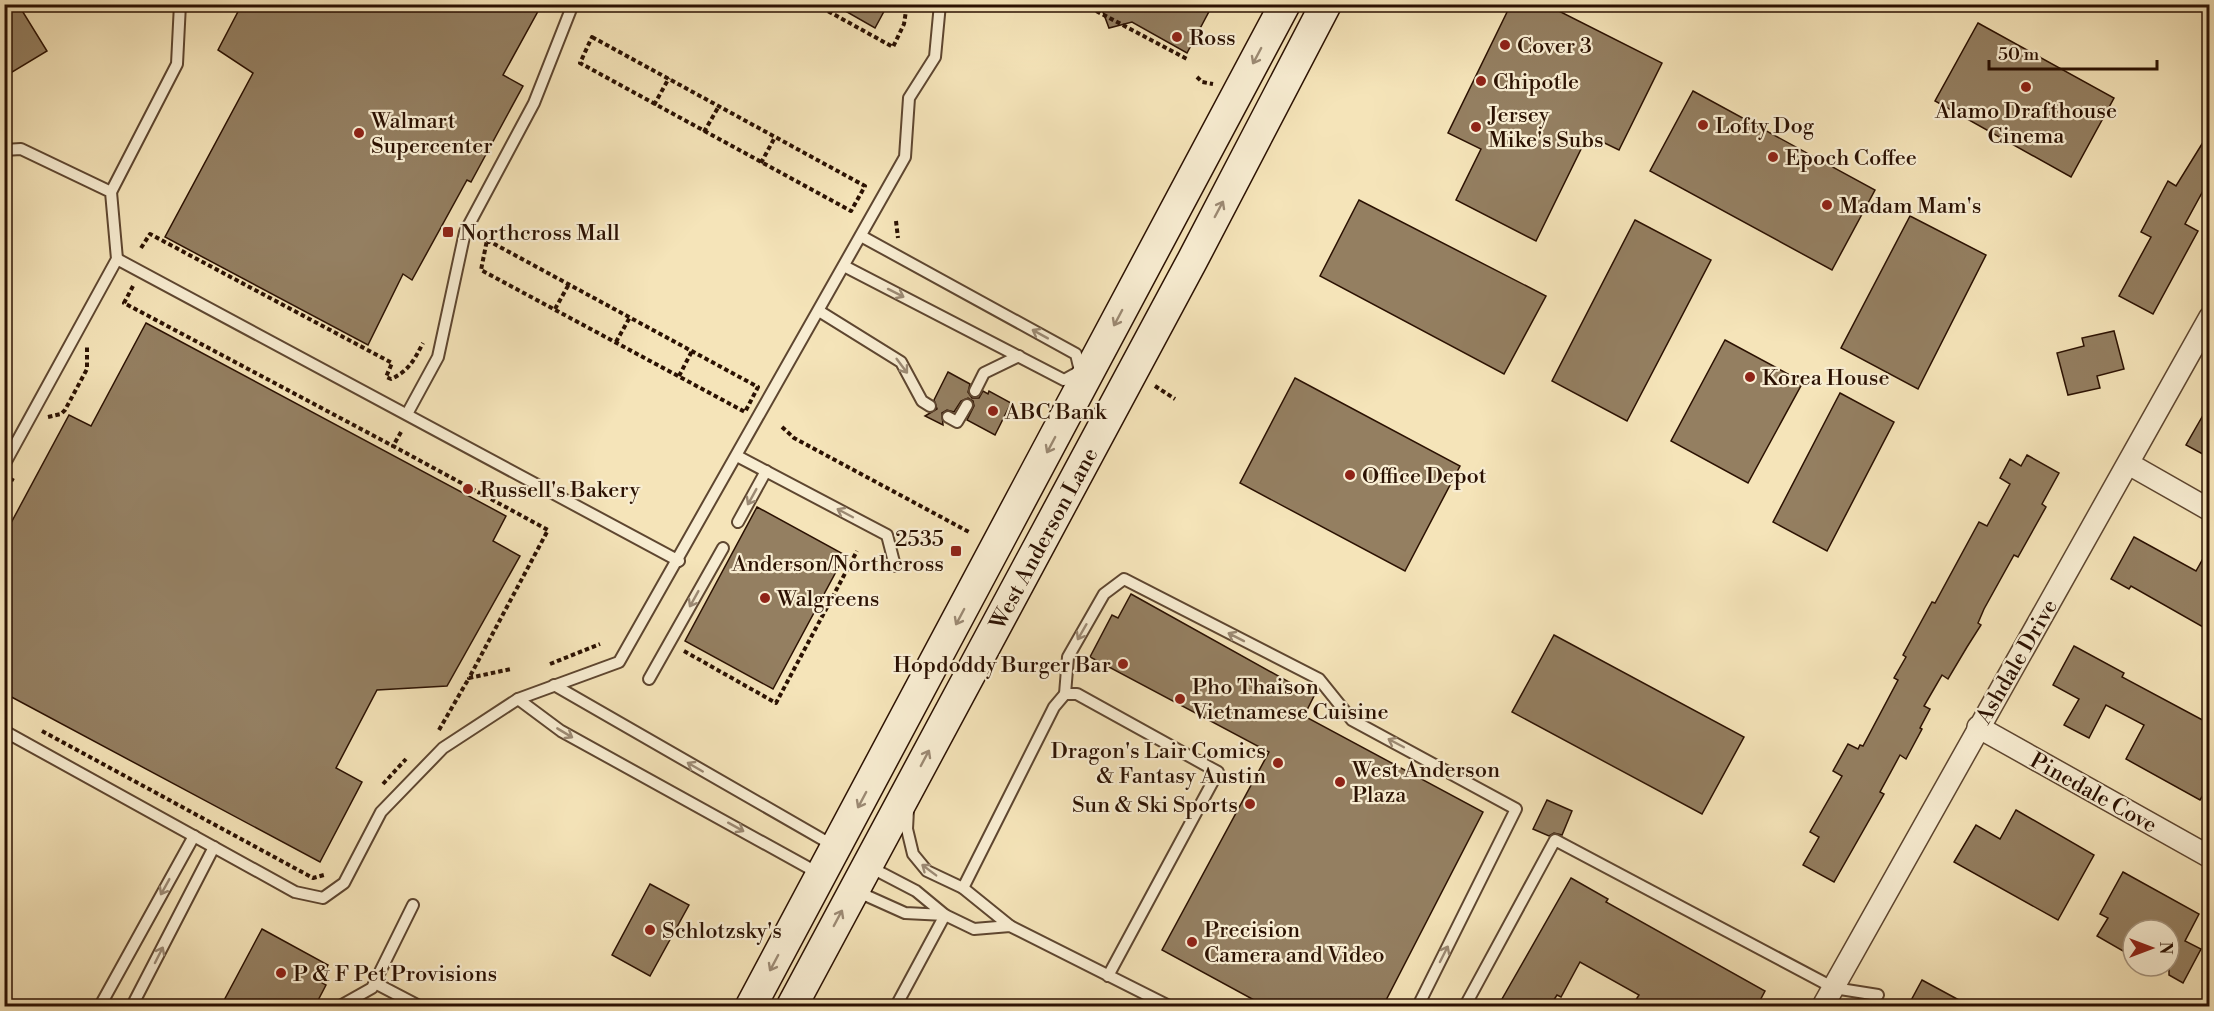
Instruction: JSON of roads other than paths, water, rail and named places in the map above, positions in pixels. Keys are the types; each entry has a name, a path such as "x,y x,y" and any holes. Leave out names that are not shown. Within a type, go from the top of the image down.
{"main road":[{"name":"West Anderson Lane","path":"751,1006 837,848 1084,373 1229,86 1285,4"},
{"name":"West Anderson Lane","path":"792,1006 1192,261 1326,4"},
{"path":"1192,261 1183,231 1237,130 1229,86"},
{"path":"1084,373 1121,391"},
{"path":"837,848 860,878"},
{"path":"822,875 860,878"}],"street":[{"name":"Ashdale Drive","path":"1829,997 2210,316"},
{"path":"2128,464 2210,510"},
{"name":"Pinedale Cove","path":"1978,727 2210,857"}],"lane":[{"path":"4,465 117,259 111,192 177,64 180,4"},
{"path":"407,414 438,357 465,232 534,104 573,4"},
{"path":"4,731 295,892 323,898 344,884 381,812 443,748 518,699 619,662 679,561 905,157 909,98 935,57 940,4"},
{"path":"4,150 21,149 111,192"},
{"path":"844,266 1064,380 1084,373 1076,354 861,236"},
{"path":"117,259 679,561"},
{"path":"819,311 902,362 922,401 930,406"},
{"path":"975,391 984,373 1019,356"},
{"path":"948,417 957,422 967,405"},
{"path":"737,456 886,535 895,566"},
{"path":"738,522 766,471"},
{"path":"650,679 723,548"},
{"path":"963,888 1054,707 1065,694 1068,657 1104,594 1124,579 1319,680 1352,720 1516,809 1418,1006"},
{"path":"554,685 837,848"},
{"path":"1065,694 1077,694 1218,772 1108,976"},
{"path":"518,699 561,730 822,875"},
{"path":"910,786 907,829 913,854 927,871 963,888 1010,926 1169,1006"},
{"path":"100,1006 194,836"},
{"path":"1465,1006 1555,840 1829,997 1878,995"},
{"path":"132,1006 214,847"},
{"path":"860,878 916,891 945,915 974,929 1010,926"},
{"path":"860,878 905,913 945,915"},
{"path":"340,1006 372,988 413,905"},
{"path":"896,1006 945,915"},
{"path":"375,983 418,1006"}],"place":[{"name":"Ross","path":"1177,37"},
{"name":"Cover 3","path":"1505,45"},
{"name":"Chipotle","path":"1481,81"},
{"name":"Alamo Drafthouse Cinema","path":"2026,87"},
{"name":"Lofty Dog","path":"1703,125"},
{"name":"Jersey Mike's Subs","path":"1476,127"},
{"name":"Walmart Supercenter","path":"359,133"},
{"name":"Epoch Coffee","path":"1773,157"},
{"name":"Madam Mam's","path":"1827,205"},
{"name":"Northcross Mall","path":"448,232"},
{"name":"Korea House","path":"1750,377"},
{"name":"ABC Bank","path":"993,411"},
{"name":"Office Depot","path":"1350,475"},
{"name":"Russell's Bakery","path":"468,489"},
{"name":"2535 Anderson/Northcross","path":"956,551"},
{"name":"Walgreens","path":"765,598"},
{"name":"Hopdoddy Burger Bar","path":"1123,664"},
{"name":"Pho Thaison Vietnamese Cuisine","path":"1180,699"},
{"name":"Dragon's Lair Comics & Fantasy Austin","path":"1278,763"},
{"name":"West Anderson Plaza","path":"1340,782"},
{"name":"Sun & Ski Sports","path":"1250,804"},
{"name":"Schlotzsky's","path":"650,930"},
{"name":"Precision Camera and Video","path":"1192,942"},
{"name":"P & F Pet Provisions","path":"281,973"}]}
